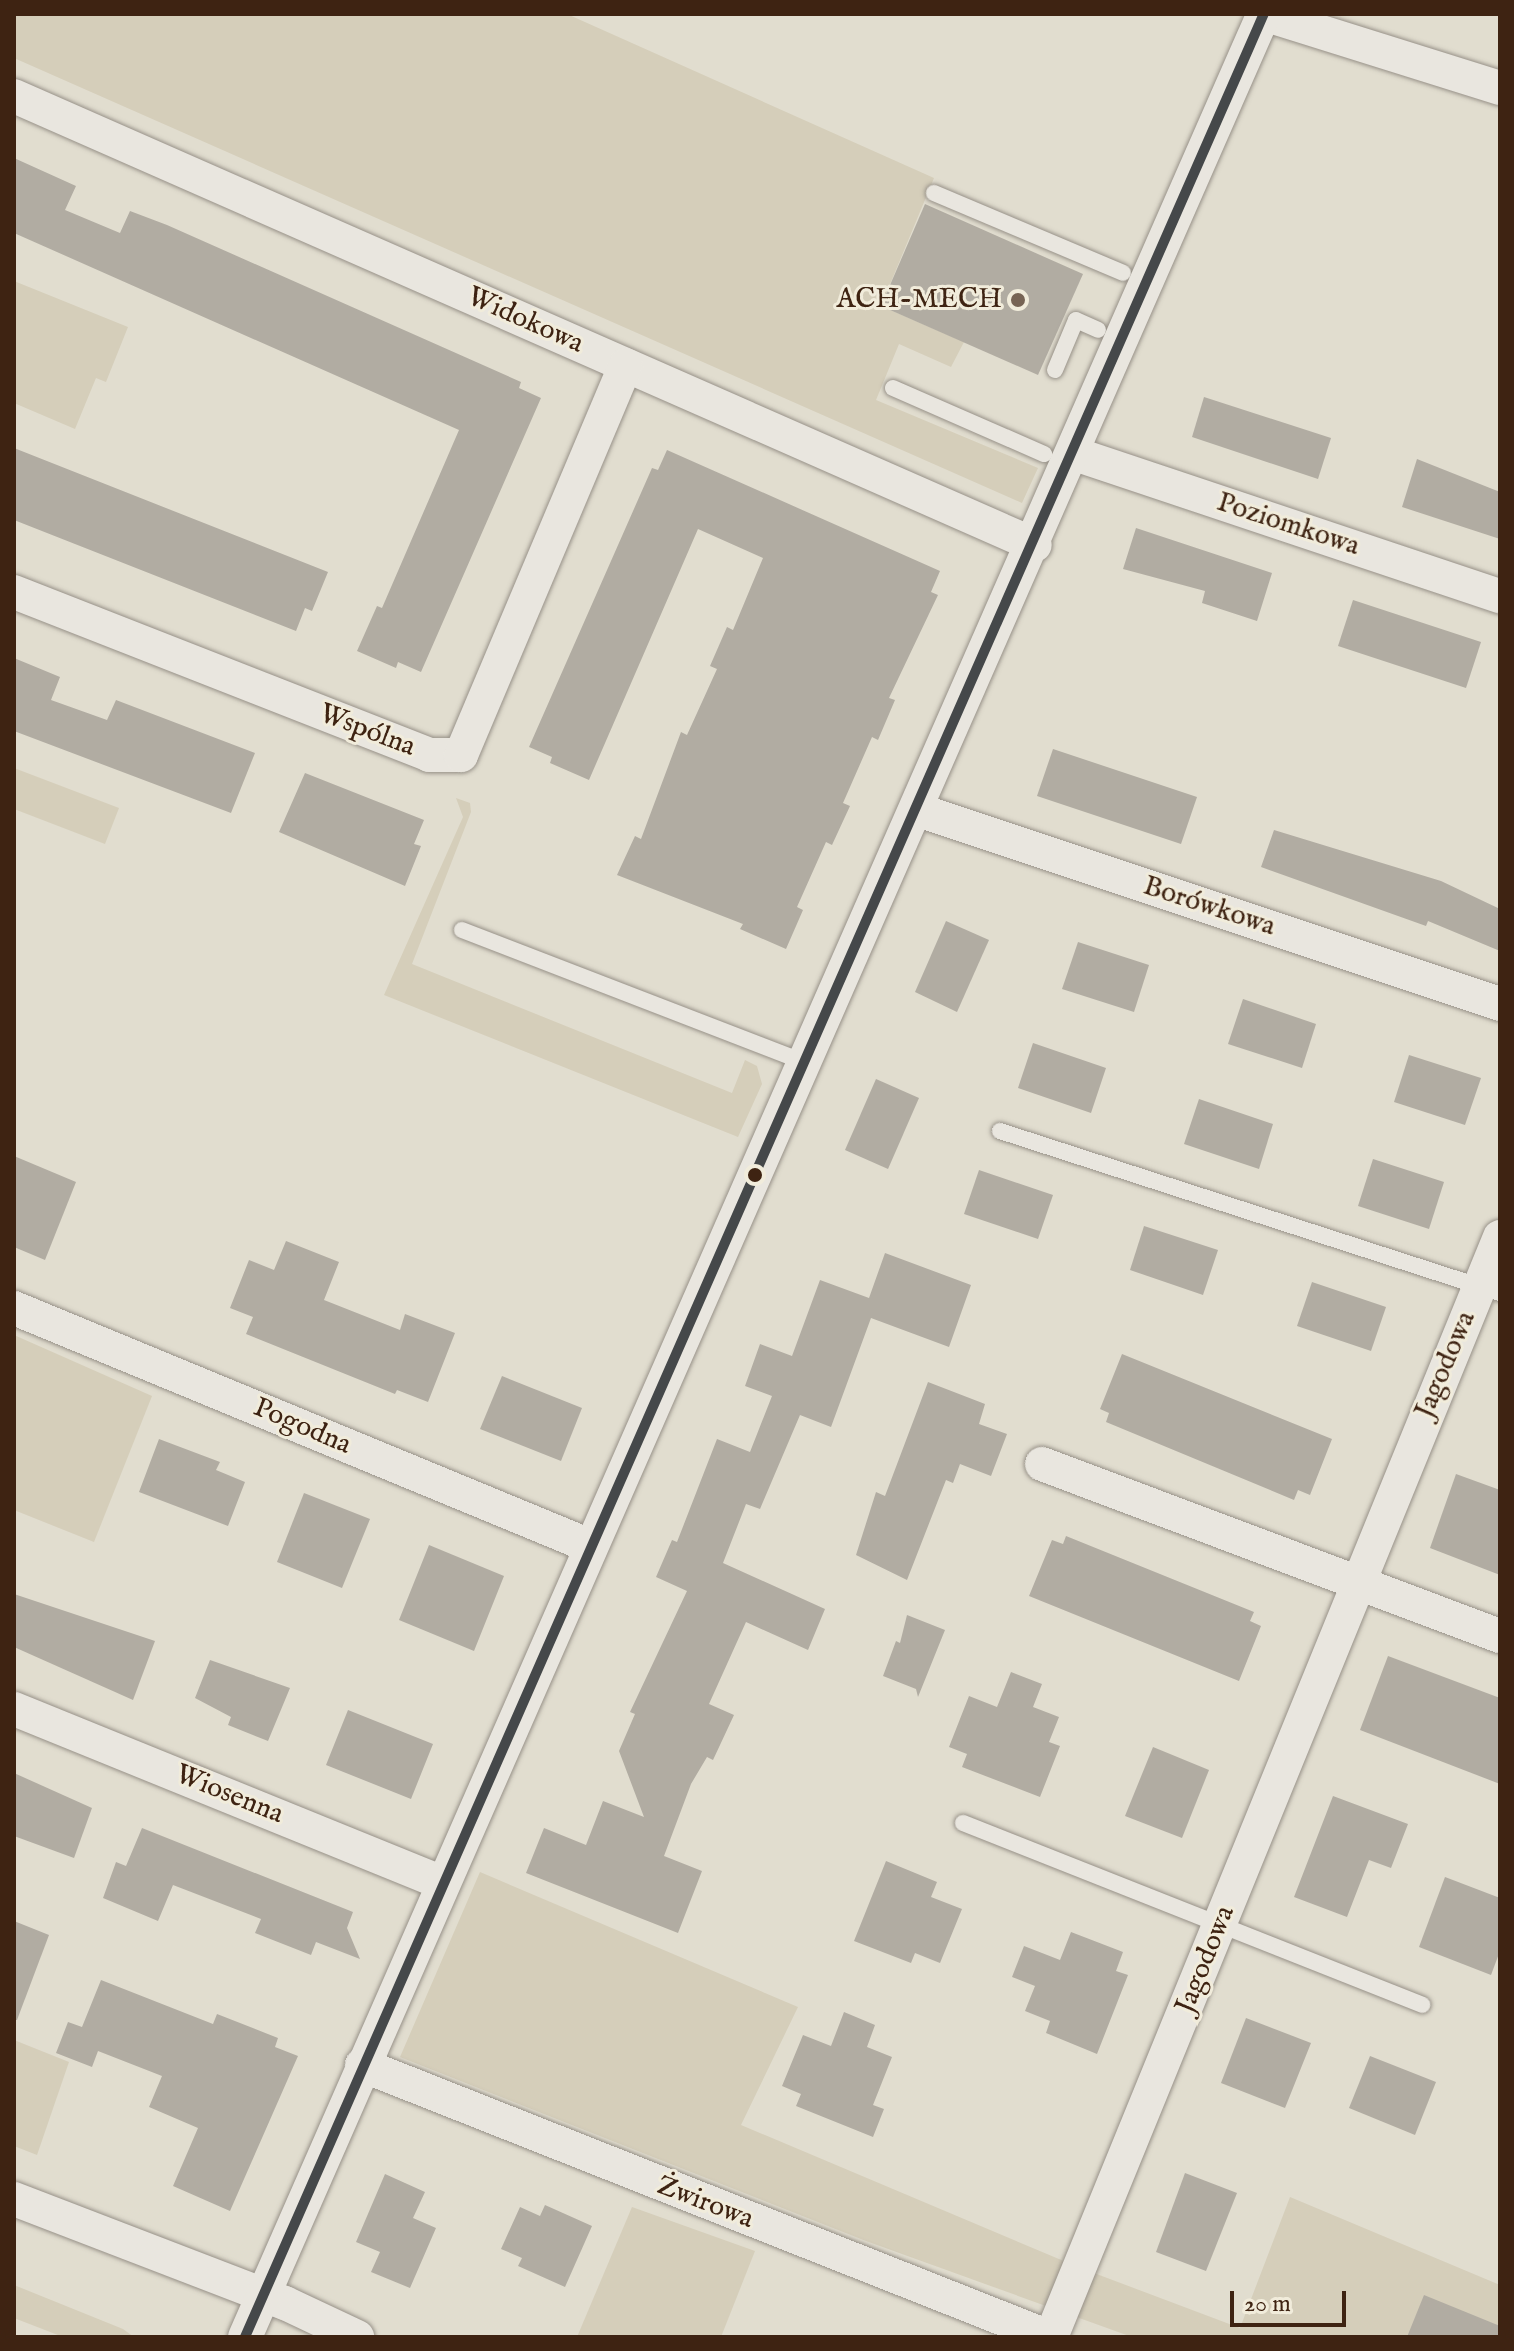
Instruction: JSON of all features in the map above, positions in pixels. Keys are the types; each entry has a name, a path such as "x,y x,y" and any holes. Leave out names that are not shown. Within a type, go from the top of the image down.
{"street":[{"path":"245,2337 590,1546 1035,545 1060,454 1264,14 1500,88"},
{"name":"Widokowa","path":"14,96 1035,545"},
{"name":"Wspólna","path":"14,592 429,755 461,755 626,365"},
{"name":"Poziomkowa","path":"1060,454 1500,596"},
{"name":"Borówkowa","path":"918,810 1500,1004"},
{"name":"Jagodowa","path":"1050,2337 1361,1584 1489,1289 1500,1237"},
{"name":"Pogodna","path":"14,1308 590,1546"},
{"path":"1042,1464 1500,1636"},
{"name":"Wiosenna","path":"14,1709 443,1883"},
{"name":"Żwirowa","path":"362,2065 1050,2337"},
{"path":"14,2199 263,2294 357,2337"}],"lane":[{"path":"934,193 1123,273"},
{"path":"1055,370 1076,320 1098,330"},
{"path":"893,388 1060,454"},
{"path":"462,930 806,1063"},
{"path":"1000,1131 1489,1289"},
{"path":"963,1823 1422,2005"}],"shaded area":[{"path":"14,14 567,14 934,178 881,306 964,342 951,367 899,344 876,400 1038,468 1022,503 14,58"},
{"path":"14,281 128,327 106,382 96,378 75,429 14,403"},
{"path":"14,768 119,808 105,844 14,809"},
{"path":"456,798 470,803 471,812 412,964 732,1093 745,1060 757,1066 762,1084 738,1137 384,995 463,817"},
{"path":"14,1335 152,1396 94,1542 14,1510"},
{"path":"480,1872 798,2007 741,2125 1078,2267 1240,2328 1290,2197 1500,2285 1500,2337 1132,2337 866,2241 400,2057"},
{"path":"14,2040 69,2062 37,2155 14,2146"},
{"path":"632,2207 755,2251 721,2337 577,2337"},
{"path":"14,2285 123,2329 134,2337 63,2337 14,2318"}],"building":[{"path":"14,158 76,186 65,210 120,233 130,211 167,225 521,382 519,388 541,398 421,672 398,662 396,668 357,651 377,606 382,608 459,430 14,233"},
{"path":"925,204 1083,274 1038,375 881,306"},
{"path":"1204,397 1331,438 1318,479 1192,437"},
{"path":"14,448 328,572 312,611 305,608 296,631 14,520"},
{"path":"667,450 940,571 931,592 938,595 889,698 895,700 878,740 872,737 843,803 850,806 832,845 826,842 797,907 803,910 786,949 740,929 743,924 617,875 635,836 641,839 681,732 687,735 717,669 710,666 727,627 733,630 763,558 698,529 589,780 550,763 552,757 529,747 652,468 658,470"},
{"path":"1417,459 1500,492 1500,539 1402,507"},
{"path":"1136,528 1272,573 1257,621 1202,603 1205,591 1123,569"},
{"path":"1353,600 1481,642 1466,688 1338,646"},
{"path":"14,658 60,677 51,700 107,720 116,700 255,753 231,813 14,731"},
{"path":"1053,749 1197,797 1181,844 1037,796"},
{"path":"305,773 424,820 414,844 421,846 405,886 279,832"},
{"path":"1274,830 1441,881 1500,909 1500,951 1428,921 1426,926 1261,867"},
{"path":"946,921 989,940 957,1012 915,992"},
{"path":"1078,942 1149,965 1134,1012 1062,989"},
{"path":"1243,999 1316,1024 1302,1068 1228,1044"},
{"path":"1033,1043 1106,1068 1091,1113 1018,1088"},
{"path":"1409,1055 1481,1078 1465,1125 1394,1102"},
{"path":"876,1079 919,1098 888,1169 845,1150"},
{"path":"1199,1099 1273,1124 1259,1169 1184,1144"},
{"path":"14,1156 76,1182 45,1260 14,1247"},
{"path":"1373,1159 1444,1182 1429,1229 1358,1206"},
{"path":"979,1170 1053,1195 1038,1239 964,1214"},
{"path":"1144,1226 1218,1250 1203,1295 1130,1270"},
{"path":"286,1241 339,1262 324,1300 400,1330 405,1314 455,1333 428,1402 397,1390 395,1394 246,1334 253,1317 230,1308 249,1260 274,1270"},
{"path":"885,1253 971,1285 949,1347 871,1318 831,1427 800,1415 760,1509 746,1504 723,1563 825,1609 808,1650 746,1622 709,1704 734,1715 713,1760 707,1757 691,1784 664,1856 702,1871 678,1933 526,1873 544,1828 586,1845 603,1801 644,1817 619,1751 635,1714 630,1712 687,1591 656,1577 672,1540 677,1542 717,1439 750,1452 772,1396 745,1386 760,1344 792,1356 820,1280 869,1298"},
{"path":"1312,1282 1386,1307 1371,1351 1297,1326"},
{"path":"1122,1354 1332,1439 1310,1495 1298,1490 1294,1500 1106,1422 1109,1413 1100,1409"},
{"path":"502,1376 582,1408 561,1461 480,1429"},
{"path":"928,1382 985,1404 979,1424 1007,1434 991,1476 960,1464 953,1483 946,1480 907,1580 856,1555 876,1492 885,1496"},
{"path":"159,1439 220,1462 216,1470 245,1482 228,1526 139,1492"},
{"path":"1456,1474 1500,1490 1500,1575 1430,1548"},
{"path":"304,1493 370,1519 342,1588 277,1562"},
{"path":"1066,1536 1254,1612 1250,1621 1261,1626 1239,1681 1029,1596 1052,1540 1063,1544"},
{"path":"429,1545 504,1576 474,1651 399,1620"},
{"path":"14,1594 155,1641 133,1700 14,1647"},
{"path":"907,1615 945,1630 918,1697 916,1689 883,1676 896,1641 900,1643"},
{"path":"1388,1656 1500,1698 1500,1784 1360,1730"},
{"path":"210,1660 290,1688 268,1741 228,1725 231,1717 195,1698"},
{"path":"1011,1672 1042,1684 1033,1707 1059,1717 1049,1742 1060,1746 1040,1797 962,1767 967,1754 949,1747 969,1696 997,1707"},
{"path":"348,1710 433,1744 411,1799 326,1765"},
{"path":"1153,1747 1209,1770 1182,1838 1125,1816"},
{"path":"14,1773 92,1808 74,1858 14,1836"},
{"path":"1333,1796 1408,1824 1391,1868 1369,1860 1347,1917 1294,1897"},
{"path":"142,1828 353,1912 347,1928 360,1959 316,1942 311,1955 255,1933 261,1919 173,1885 158,1921 103,1898 116,1862 126,1866"},
{"path":"886,1861 937,1882 931,1897 962,1909 940,1963 915,1953 911,1963 854,1941"},
{"path":"1445,1877 1500,1898 1500,1951 1491,1975 1419,1947"},
{"path":"14,1921 49,1935 17,2020 14,2020"},
{"path":"1071,1932 1123,1952 1116,1971 1128,1975 1097,2054 1046,2033 1050,2021 1025,2011 1035,1986 1012,1977 1024,1946 1060,1960"},
{"path":"101,1980 213,2024 217,2014 278,2038 275,2047 298,2056 230,2211 173,2186 198,2128 149,2107 162,2076 98,2051 92,2067 56,2053 68,2022 82,2027"},
{"path":"844,2012 875,2025 867,2047 892,2057 873,2105 884,2109 873,2137 796,2106 801,2094 782,2086 803,2035 831,2046"},
{"path":"1246,2018 1311,2043 1285,2108 1221,2083"},
{"path":"1370,2056 1436,2082 1415,2135 1349,2108"},
{"path":"1185,2173 1237,2193 1206,2271 1156,2252"},
{"path":"385,2174 425,2192 413,2218 436,2228 410,2288 371,2272 380,2252 356,2242"},
{"path":"545,2205 592,2226 565,2287 518,2266 522,2258 501,2249 520,2207 540,2216"},
{"path":"1424,2295 1500,2326 1500,2337 1407,2337"}],"transit line":[{"path":"245,2337 1264,14"}],"place":[{"name":"ACH-MECH","path":"1018,300"}]}
